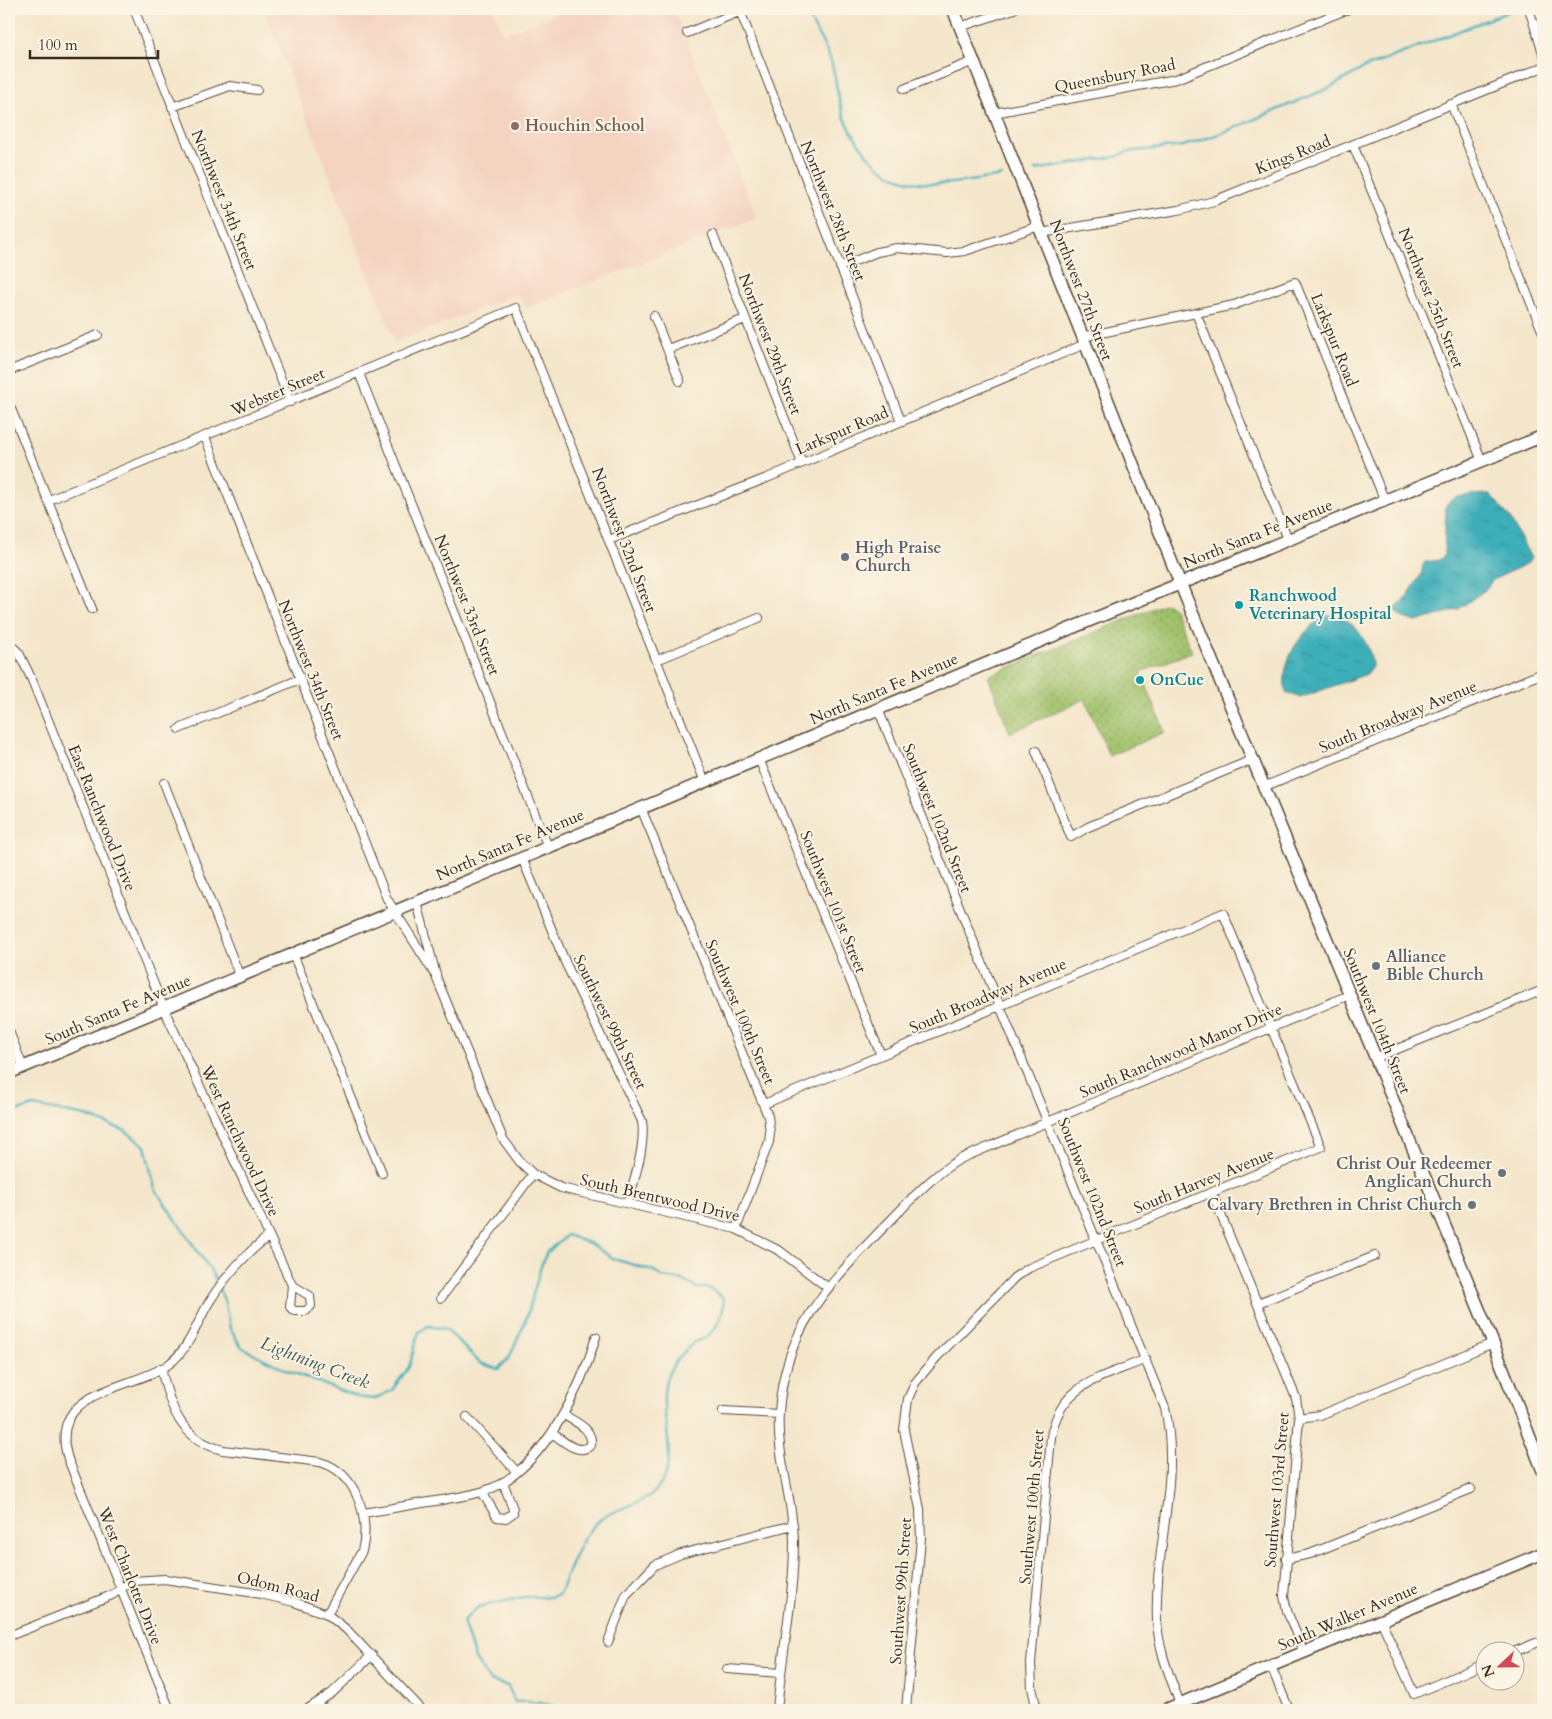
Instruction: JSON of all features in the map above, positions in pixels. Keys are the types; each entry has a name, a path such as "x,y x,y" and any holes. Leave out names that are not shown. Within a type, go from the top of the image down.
{"main road":[{"name":"Northwest 27th Street","path":"953,9 1180,583"},
{"name":"North Santa Fe Avenue","path":"240,977 1180,583 1543,436"},
{"name":"Southwest 104th Street","path":"1180,583 1493,1343 1543,1472"},
{"name":"South Santa Fe Avenue","path":"9,1073 240,977"},
{"name":"South Walker Avenue","path":"1165,1710 1543,1553"}],"street":[{"name":"Northwest 34th Street","path":"134,9 290,402"},
{"path":"960,27 1014,9"},
{"name":"Queensbury Road","path":"994,113 1169,81 1348,9"},
{"path":"687,32 743,10"},
{"name":"Northwest 28th Street","path":"743,10 840,267 901,421"},
{"path":"1530,10 1543,54"},
{"path":"904,89 974,61"},
{"name":"Kings Road","path":"840,267 877,252 897,248 947,253 965,251 1040,230 1201,205 1543,67"},
{"path":"172,107 230,86 257,90"},
{"path":"1451,104 1543,333"},
{"name":"Northwest 25th Street","path":"1353,145 1482,461"},
{"name":"Northwest 29th Street","path":"713,235 802,462"},
{"name":"Larkspur Road","path":"609,540 901,421 1084,341 1234,305 1295,282 1385,501"},
{"name":"Webster Street","path":"49,500 516,308"},
{"name":"Northwest 32nd Street","path":"516,308 705,782"},
{"path":"1196,314 1288,539"},
{"path":"654,316 680,381"},
{"path":"668,348 745,318"},
{"path":"9,371 98,335"},
{"name":"Northwest 33rd Street","path":"359,373 548,847"},
{"path":"9,404 92,610"},
{"name":"Northwest 34th Street","path":"205,437 381,884 395,911 437,979"},
{"path":"657,660 759,618"},
{"name":"East Ranchwood Drive","path":"9,643 19,654 32,680 164,1008"},
{"name":"South Broadway Avenue","path":"1263,787 1543,673"},
{"path":"179,729 300,679"},
{"name":"Southwest 102nd Street","path":"878,709 1165,1408 1169,1431 1170,1456 1157,1620 1162,1652 1180,1704"},
{"path":"1036,750 1071,837 1252,760"},
{"name":"Southwest 101st Street","path":"759,759 882,1055"},
{"path":"164,783 240,977"},
{"name":"Southwest 100th Street","path":"641,808 764,1104 770,1125 768,1142 736,1229"},
{"name":"Southwest 99th Street","path":"522,858 566,964 642,1121 643,1134 628,1203"},
{"path":"417,902 437,979"},
{"name":"South Broadway Avenue","path":"764,1104 1223,913 1271,1028"},
{"path":"293,954 382,1172"},
{"name":"South Brentwood Drive","path":"437,979 503,1139 515,1157 533,1174 561,1188 736,1229 780,1251 827,1287"},
{"path":"1375,1058 1543,990"},
{"name":"South Ranchwood Manor Drive","path":"777,1710 792,1573 793,1524 781,1448 779,1414 784,1378 794,1345 807,1317 827,1287 916,1194 944,1169 974,1152 1350,995"},
{"name":"West Ranchwood Drive","path":"164,1008 292,1285"},
{"name":"South Harvey Avenue","path":"1096,1240 1322,1147 1271,1028"},
{"path":"9,1031 23,1067"},
{"path":"441,1298 533,1174"},
{"name":"Southwest 103rd Street","path":"1212,1193 1294,1392 1299,1418 1286,1559 1284,1602 1304,1653"},
{"path":"269,1236 225,1280 207,1306 188,1344 174,1359 161,1368 175,1411 183,1426 195,1439 208,1446 223,1450 328,1464 346,1480 355,1494 363,1514 365,1533 362,1551 327,1614"},
{"name":"Southwest 99th Street","path":"906,1710 921,1538 920,1508 904,1430 906,1408 911,1391 936,1358 1014,1277 1029,1268 1096,1240"},
{"path":"1258,1303 1375,1256"},
{"path":"363,1514 482,1492 503,1482 516,1472 552,1433 564,1415 586,1370 596,1337"},
{"path":"1299,1418 1320,1415 1493,1343"},
{"name":"Southwest 100th Street","path":"1037,1710 1032,1688 1031,1663 1051,1437 1055,1419 1063,1403 1073,1392 1146,1359"},
{"name":"West Charlotte Drive","path":"161,1368 102,1392 75,1410 67,1423 66,1451 170,1710"},
{"path":"723,1411 779,1414"},
{"path":"552,1433 578,1449 586,1449 591,1444 591,1438 587,1430 564,1415"},
{"path":"467,1416 516,1472"},
{"path":"482,1492 497,1517 506,1518 513,1513 513,1509 503,1482"},
{"path":"1286,1559 1310,1554 1472,1489"},
{"path":"608,1642 626,1595 655,1565 681,1554 793,1524"},
{"name":"Odom Road","path":"9,1636 112,1595 132,1581 150,1579 180,1581 260,1594 294,1602 327,1614 348,1630 422,1710"},
{"path":"1382,1620 1414,1694 1474,1668"},
{"path":"1524,1648 1536,1643"},
{"path":"306,1710 332,1693 372,1655"},
{"path":"1271,1666 1289,1710"},
{"path":"726,1669 781,1673"}],"shaded area":[{"name":"Houchin School","path":"264,9 493,9 503,34 569,9 674,9 757,218 526,308 517,294 395,343"}],"green space":[{"path":"1166,603 1174,609 1192,652 1141,672 1165,732 1109,756 1085,699 1010,733 988,676"}],"water":[{"path":"1490,494 1510,518 1531,558 1528,563 1493,580 1485,590 1459,609 1416,622 1403,618 1396,612 1396,608 1415,585 1425,562 1439,560 1444,556 1446,505 1454,498"},
{"path":"1327,615 1345,619 1359,632 1368,649 1372,667 1367,674 1300,698 1286,692 1285,680 1289,658 1301,638 1317,621"}],"waterway":[{"path":"805,9 829,56 844,116 858,142 873,161 890,174 908,181 928,184 1002,176"},
{"path":"1035,170 1119,156 1126,152 1183,146 1222,133 1329,88 1364,68 1515,9"},
{"name":"Lightning Creek","path":"9,1114 33,1106 86,1116 126,1131 145,1146 155,1189 213,1274 224,1300 230,1328 241,1347 284,1369 357,1397 374,1399 392,1390 409,1367 419,1332 428,1326 446,1329 480,1363 498,1369 509,1358 527,1317 541,1266 547,1252 567,1235 591,1244 614,1259 654,1271 662,1277 683,1280 696,1288 709,1288 722,1297 722,1313 714,1329 706,1337 689,1346 669,1373 665,1386 664,1400 669,1455 667,1469 657,1490 650,1496 609,1514 593,1526 581,1544 559,1594 551,1597 524,1597 478,1607 463,1621 475,1659 490,1681 508,1686 515,1702 539,1703 561,1710"},
{"name":"Lightning Creek","path":"562,1710 577,1710"}],"place":[{"name":"Houchin School","path":"515,126"},
{"name":"High Praise Church","path":"845,557"},
{"name":"Ranchwood Veterinary Hospital","path":"1239,605"},
{"name":"OnCue","path":"1140,680"},
{"name":"Alliance Bible Church","path":"1376,966"},
{"name":"Christ Our Redeemer Anglican Church","path":"1502,1173"},
{"name":"Calvary Brethren in Christ Church","path":"1472,1205"}]}
